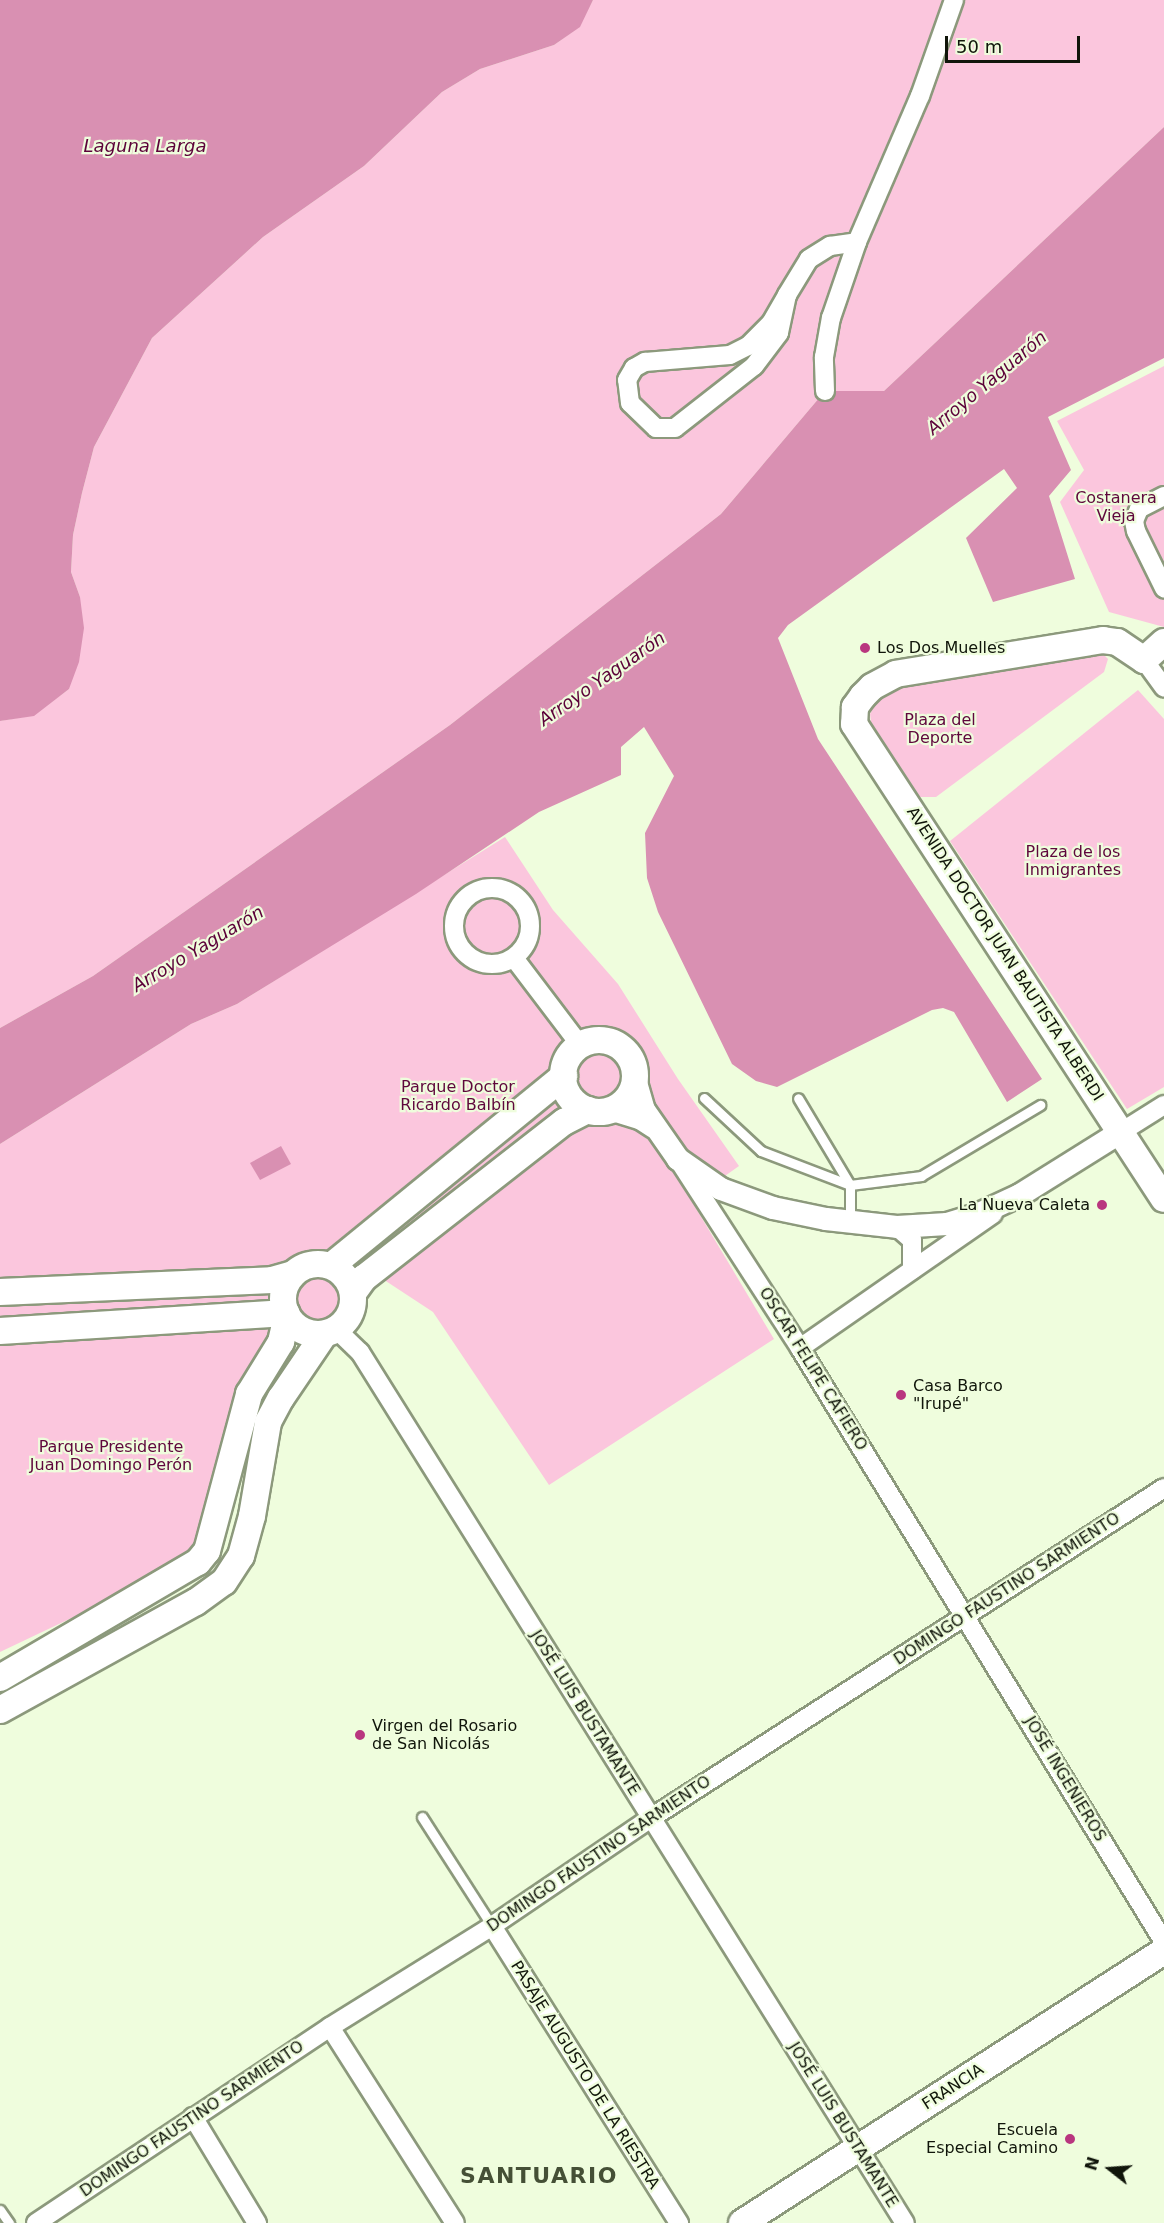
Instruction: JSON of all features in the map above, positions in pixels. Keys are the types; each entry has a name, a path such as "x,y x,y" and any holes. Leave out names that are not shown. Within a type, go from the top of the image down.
{"main road":[{"name":"AVENIDA DOCTOR JUAN BAUTISTA ALBERDI","path":"1144,660 1117,642 1103,640 896,674 872,687 855,707 854,724 1164,1199"},
{"path":"1144,660 1164,642"},
{"path":"0,1710 196,1602 224,1582 241,1556 252,1516 268,1422 281,1398 331,1331 350,1314 353,1293 364,1278 564,1122 622,1103 633,1088 635,1079 630,1058 622,1049 602,1040 580,1046 568,1059 564,1076 571,1098 597,1111"},
{"path":"331,1266 564,1076"},
{"path":"0,1292 272,1280 293,1274 311,1264 331,1266 348,1280 353,1293"},
{"path":"0,1678 198,1562 207,1551 249,1394 281,1342 286,1315 283,1293 293,1274"},
{"path":"286,1315 292,1323 307,1333 331,1331"},
{"path":"0,1330 286,1315"},
{"name":"FRANCIA","path":"742,2223 1164,1951"}],"street":[{"path":"825,391 824,357 831,318 857,242 920,96 954,0"},
{"path":"787,295 779,333 754,366 675,428 656,428 630,403 627,380 634,368 645,362 730,355 748,346 771,322 787,295 809,259 830,246 857,242"},
{"path":"1164,496 1139,509 1134,520 1136,531 1164,588"},
{"path":"1144,660 1164,688"},
{"path":"491,888 503,889 523,903 529,914 528,938 523,949 514,958 489,965 476,962 461,949 453,931 454,918 459,905 468,896 491,888"},
{"path":"514,958 580,1046"},
{"name":"OSCAR FELIPE CAFIERO","path":"635,1079 644,1110 654,1127 678,1159 800,1348 965,1616"},
{"path":"800,1348 1020,1196 1164,1104"},
{"name":"OSCAR FELIPE CAFIERO","path":"597,1111 613,1110 640,1118 654,1127"},
{"path":"678,1159 721,1189 773,1208 850,1222 897,1227 947,1224 977,1215 1020,1196"},
{"path":"897,1227 912,1240 912,1270"},
{"name":"JOSÉ LUIS BUSTAMANTE","path":"331,1331 360,1352 905,2223"},
{"name":"DOMINGO FAUSTINO SARMIENTO","path":"36,2223 330,2027 492,1926 651,1818 1164,1488"},
{"name":"JOSÉ INGENIEROS","path":"965,1616 1164,1942"},
{"name":"PASAJE AUGUSTO DE LA RIESTRA","path":"492,1926 679,2223"},
{"path":"330,2027 455,2223"},
{"path":"193,2117 257,2223"}],"lane":[{"path":"704,1098 761,1151 850,1185 921,1176 1040,1105"},
{"path":"798,1098 850,1185 850,1222"},
{"path":"422,1816 492,1926"},
{"path":"0,2210 9,2223"}],"green space":[{"path":"593,0 1164,0 1164,127 884,391 825,391 721,514 450,725 93,976 0,1028 0,721 34,715 69,689 80,597 71,572 73,535 82,493 94,447 152,338 263,237 364,166 442,92 480,69 554,45 579,27"},
{"name":"Costanera Vieja","path":"1164,366 1164,627 1109,612 1060,502 1084,470 1057,421"},
{"name":"Plaza del Deporte","path":"1098,649 1108,659 1104,672 936,797 920,797 871,722 870,714 880,693 899,684"},
{"name":"Plaza de los Inmigrantes","path":"1138,690 1164,719 1164,1087 1127,1109 950,841"},
{"name":"Parque Doctor Ricardo Balbín","path":"505,837 553,910 618,984 678,1079 739,1166 691,1200 774,1339 549,1485 433,1312 334,1247 318,1270 335,1277 339,1282 342,1288 342,1306 330,1321 317,1324 300,1317 292,1306 265,1343 249,1381 204,1537 181,1566 0,1652 0,1144 191,1024 237,1004"}],"water":[{"name":"Laguna Larga","path":"0,0 593,0 580,27 554,45 480,69 442,92 364,166 263,237 152,338 94,447 82,493 73,535 71,572 80,597 84,628 79,662 69,689 34,716 0,721"},
{"name":"Arroyo Yaguarón","path":"1164,127 1164,358 1048,417 1071,470 1049,496 1075,579 993,602 966,538 1017,488 1004,469 788,625 778,638 818,739 1042,1079 1007,1102 954,1012 943,1008 932,1010 777,1087 756,1081 732,1064 658,912 647,878 645,833 674,776 644,727 621,747 621,775 539,812 416,894 237,1004 191,1024 0,1144 0,1028 93,976 450,725 721,514 825,391 884,391"},
{"path":"281,1146 291,1164 260,1180 250,1163"}],"place":[{"name":"Los Dos Muelles","path":"865,648"},
{"name":"La Nueva Caleta","path":"1102,1205"},
{"name":"Casa Barco \"Irupé\"","path":"901,1395"},
{"name":"Virgen del Rosario de San Nicolás","path":"360,1735"},
{"name":"Escuela Especial Camino","path":"1070,2139"}],"district":[{"name":"SANTUARIO","path":"539,2176"}],"park label":[{"name":"Parque Presidente Juan Domingo Perón","path":"111,1456"}]}
